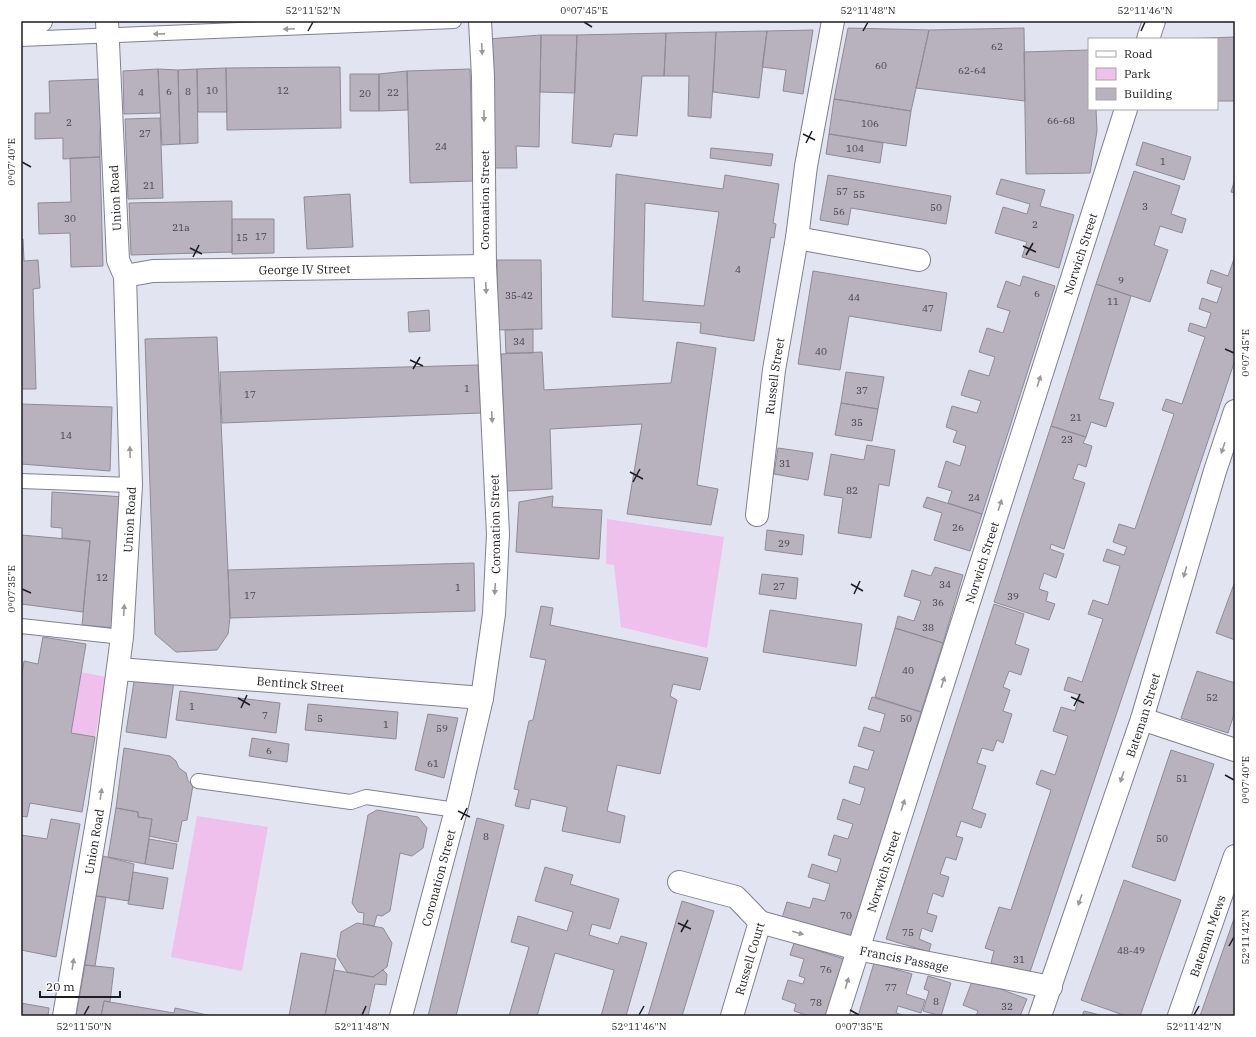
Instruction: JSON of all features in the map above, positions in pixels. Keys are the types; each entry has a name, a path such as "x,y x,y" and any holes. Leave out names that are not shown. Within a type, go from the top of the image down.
{"street":[{"path":"21,22 41,21"},
{"name":"Coronation Street","path":"401,1016 456,810 482,698 494,614 498,534 485,266 483,77 480,21"},
{"name":"Russell Street","path":"757,515 774,370 797,238 806,166 833,21"},
{"path":"1148,38 1154,21"},
{"name":"Union Road","path":"64,1016 100,804 119,669 131,485 125,276 118,260 108,28"},
{"name":"Norwich Street","path":"837,1016 857,949 1126,110"},
{"path":"797,238 919,260"},
{"name":"George IV Street","path":"125,276 153,271 485,266"},
{"name":"Bateman Street","path":"1040,1016 1142,719 1215,471 1235,411"},
{"name":"Bentinck Street","path":"119,669 482,698"},
{"path":"1142,719 1235,750"},
{"name":"Bateman Mews","path":"1179,1016 1235,856"},
{"name":"Russell Court","path":"679,882 736,897 760,922 732,1016"},
{"name":"Francis Passage","path":"760,922 857,949 1051,987"}],"lane":[{"path":"21,39 108,28 188,33 454,21"},
{"path":"21,480 131,485"},
{"path":"21,626 122,637"},
{"path":"198,781 352,802 366,797 456,810"}],"green space":[{"path":"607,519 724,537 707,648 621,627 614,565 606,564"},
{"path":"81,672 106,677 95,737 71,733"},
{"path":"197,816 268,827 242,971 171,957"}],"building":[{"path":"848,28 929,30 911,111 834,99"},
{"path":"1024,28 1025,101 916,88 929,30"},
{"path":"813,30 803,94 783,91 786,70 762,67 767,31"},
{"path":"767,31 759,98 713,92 716,32"},
{"path":"716,32 711,118 688,116 689,76 664,76 666,33"},
{"path":"666,33 664,76 642,76 637,136 614,134 611,147 572,143 577,35"},
{"path":"541,35 539,147 516,146 517,168 490,168 488,39"},
{"path":"541,35 577,35 575,93 540,92"},
{"path":"1235,37 1235,101 1218,101 1218,38 1209,38"},
{"path":"1088,50 1088,110 1096,110 1097,131 1090,173 1026,174 1024,52"},
{"path":"340,67 341,128 227,130 226,68"},
{"path":"226,68 227,112 198,112 197,69"},
{"path":"158,69 160,113 124,114 123,71"},
{"path":"158,69 178,70 180,144 162,145"},
{"path":"197,69 198,143 180,144 178,70"},
{"path":"470,69 473,181 410,183 407,71"},
{"path":"407,71 408,110 379,111 379,74"},
{"path":"350,74 379,74 379,111 350,111"},
{"path":"102,79 104,131 100,131 100,157 63,159 63,138 35,139 35,113 50,113 49,81"},
{"path":"834,99 911,111 906,146 829,134"},
{"path":"160,118 163,198 128,199 125,119"},
{"path":"829,134 883,143 880,163 826,154"},
{"path":"1143,142 1191,157 1184,180 1136,165"},
{"path":"711,148 773,154 771,166 710,158"},
{"path":"100,157 103,266 71,267 70,233 39,234 38,203 71,202 70,158"},
{"path":"1134,171 1180,186 1171,214 1186,219 1182,233 1160,226 1154,245 1168,250 1150,302 1096,284"},
{"path":"616,174 723,189 725,175 779,184 773,223 776,224 774,238 771,237 754,341 700,333 701,323 612,317","holes":["645,203 719,212 704,306 643,301"]},
{"path":"828,175 951,196 946,224 851,208 848,225 820,220"},
{"path":"1001,179 1045,190 1040,206 1074,215 1059,268 1022,257 1027,242 995,233 1003,207 1027,214 1030,204 996,194"},
{"path":"1235,179 1235,193 1231,192"},
{"path":"350,194 353,247 307,249 304,197"},
{"path":"232,201 232,252 131,255 129,203"},
{"path":"232,219 274,219 274,253 232,254"},
{"path":"21,239 23,239 24,261 38,260 40,288 33,289 36,389 21,389"},
{"path":"1235,256 1235,360 1029,975 991,963 994,951 985,948 999,907 1011,910 1051,790 1036,784 1041,770 1055,775 1068,736 1053,731 1061,707 1075,711 1080,695 1064,690 1068,677 1082,682 1103,619 1088,614 1093,600 1108,605 1120,566 1103,561 1107,549 1124,555 1127,547 1113,542 1119,524 1135,529 1174,414 1162,410 1166,399 1182,404 1205,337 1188,331 1190,323 1206,328 1211,313 1199,309 1202,298 1217,303 1222,288 1207,283 1211,270 1228,276"},
{"path":"497,260 541,260 542,329 497,330"},
{"path":"813,271 947,293 941,331 849,316 840,370 798,364"},
{"path":"1023,276 1055,286 982,514 948,503 952,491 938,487 946,461 960,466 966,446 953,442 957,431 946,427 952,406 977,413 981,401 961,395 969,370 989,376 995,357 979,352 987,328 1003,333 1010,311 997,307 1006,281 1020,286"},
{"path":"1096,284 1131,296 1099,399 1114,403 1106,427 1091,422 1086,437 1051,426"},
{"path":"429,310 430,331 409,332 408,312"},
{"path":"533,329 533,353 506,353 505,330"},
{"path":"217,337 230,618 228,634 217,650 176,652 155,634 145,339"},
{"path":"677,342 716,348 697,485 718,489 711,525 627,514 642,424 550,429 552,489 507,491 501,354 542,352 544,390 671,383"},
{"path":"478,365 481,413 222,423 220,372"},
{"path":"846,372 884,377 878,409 841,403"},
{"path":"841,403 878,409 872,441 835,435"},
{"path":"21,404 112,407 110,471 21,464"},
{"path":"1051,426 1086,437 1083,443 1092,446 1086,467 1078,464 1073,479 1085,483 1064,549 1051,544 1050,549 1064,554 1056,578 1044,573 1039,589 1048,592 1046,601 1055,604 1049,620 994,602"},
{"path":"867,445 895,450 889,486 879,484 871,538 838,533 843,498 824,495 831,454 864,460"},
{"path":"778,448 813,453 808,480 774,474"},
{"path":"52,492 124,497 115,628 82,625 90,541 62,538 62,528 51,527"},
{"path":"553,496 552,507 602,510 599,559 516,552 519,502"},
{"path":"927,497 982,514 970,551 934,540 942,513 923,507"},
{"path":"767,530 804,535 802,555 765,550"},
{"path":"21,535 90,541 83,612 21,604"},
{"path":"474,563 475,611 230,618 228,570"},
{"path":"935,567 963,575 943,643 895,628 898,616 914,621 921,601 904,596 912,570 931,576"},
{"path":"762,574 798,578 796,599 759,594"},
{"path":"1235,584 1235,640 1216,633"},
{"path":"994,604 1024,614 1015,644 1029,649 1021,675 1009,671 1003,687 1010,690 1003,711 1012,714 1003,743 997,740 993,751 982,748 977,763 986,766 972,809 986,814 981,828 961,821 956,836 963,838 956,860 946,857 940,874 949,877 943,897 933,893 927,913 937,916 932,932 922,928 919,939 931,944 929,952 886,939"},
{"path":"541,606 553,608 550,625 708,658 700,690 673,684 670,696 677,700 660,774 617,765 607,811 625,816 620,843 562,831 567,807 531,799 529,809 515,806 519,790 514,789 529,721 533,720 546,660 530,657"},
{"path":"770,610 862,624 856,666 763,652"},
{"path":"895,628 943,643 921,712 875,697"},
{"path":"43,637 86,644 71,733 95,737 82,812 30,803 27,817 21,816 21,680 24,661 38,664"},
{"path":"1197,671 1235,683 1235,711 1228,733 1181,718"},
{"path":"135,675 174,681 166,738 126,732"},
{"path":"180,691 280,703 276,733 176,720"},
{"path":"872,697 921,712 853,940 782,918 787,902 810,908 813,898 825,901 830,884 808,877 812,864 837,872 841,859 828,855 834,835 848,839 853,824 837,819 843,799 860,805 865,788 849,783 854,766 868,770 874,751 858,746 864,727 880,732 885,714 868,709"},
{"path":"308,704 398,712 396,739 305,730"},
{"path":"428,714 458,718 444,778 415,770"},
{"path":"252,738 289,744 287,762 249,756"},
{"path":"124,748 170,756 176,761 179,768 186,773 188,781 193,785 187,820 182,821 178,842 149,836 152,819 138,817 138,812 116,808"},
{"path":"1171,750 1214,764 1175,881 1132,867"},
{"path":"116,808 138,812 138,817 152,819 145,864 108,857"},
{"path":"377,810 418,817 427,828 423,848 412,856 400,853 390,911 382,916 377,915 374,926 363,924 364,913 358,912 352,903 368,815"},
{"path":"477,818 504,825 456,1016 428,1016"},
{"path":"51,819 80,824 56,957 21,950 21,835 47,839"},
{"path":"149,839 177,844 173,869 145,864"},
{"path":"103,856 134,864 129,901 96,896"},
{"path":"545,867 573,875 570,884 619,899 610,929 592,924 589,935 618,944 621,936 647,943 626,1016 601,1016 614,970 555,953 537,1016 509,1016 529,947 511,942 518,916 567,931 573,912 535,901"},
{"path":"133,872 168,878 163,909 128,904"},
{"path":"1124,880 1181,900 1140,1016 1126,1016 1081,1000"},
{"path":"96,896 106,897 95,966 85,965"},
{"path":"682,901 714,911 682,1016 648,1016"},
{"path":"1235,916 1235,1014 1234,1016 1200,1016"},
{"path":"357,923 383,928 392,943 387,967 373,977 347,972 337,956 341,932"},
{"path":"794,943 844,959 826,1016 809,1016 794,1011 796,1004 782,999 788,980 803,984 805,978 799,976 804,959 790,955"},
{"path":"301,953 336,959 325,1016 289,1016"},
{"path":"874,963 912,974 906,994 925,1000 921,1013 898,1006 896,1013 906,1016 858,1016"},
{"path":"85,965 114,968 110,1002 104,1001 101,1016 76,1016"},
{"path":"334,970 373,977 383,970 387,974 386,985 375,984 368,1016 325,1016"},
{"path":"928,976 951,983 941,1016 923,1011 929,991 924,989"},
{"path":"973,979 1027,999 1020,1016 976,1016 978,1011 963,1005"},
{"path":"104,1001 174,1013 175,1008 212,1016 101,1016"},
{"path":"21,1003 49,1008 48,1016 21,1016"},
{"path":"1084,1011 1104,1016 1082,1016"}]}
